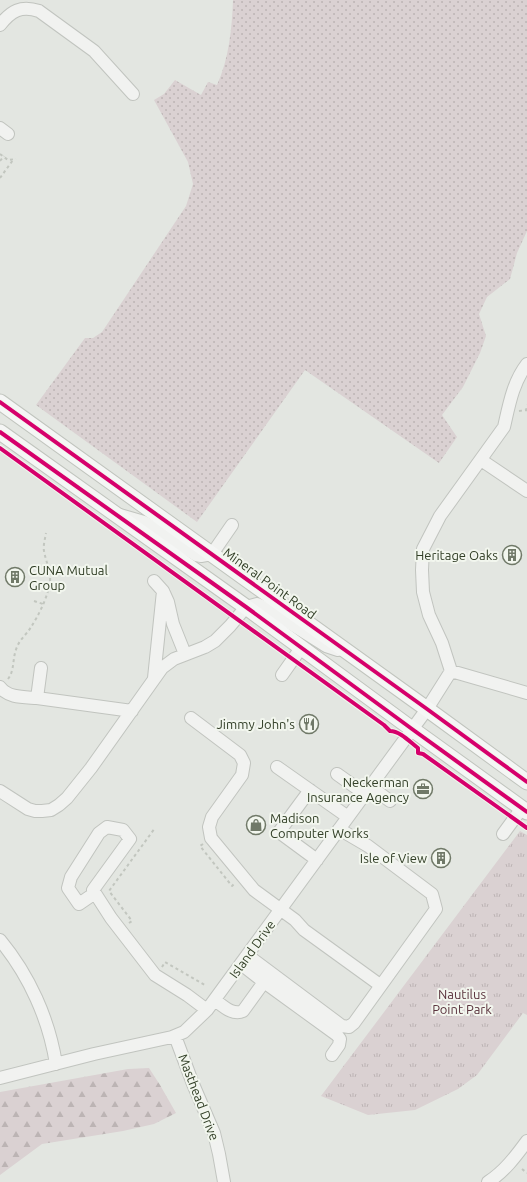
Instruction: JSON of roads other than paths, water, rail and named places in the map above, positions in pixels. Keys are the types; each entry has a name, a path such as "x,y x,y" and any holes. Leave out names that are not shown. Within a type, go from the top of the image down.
{"main road":[{"name":"Mineral Point Road","path":"0,402 427,708 527,782"},
{"path":"0,432 246,607 525,810"}],"street":[{"path":"0,25 7,16 14,11 22,9 39,11 94,51 133,94"},
{"path":"525,369 514,390 504,427 440,516 423,549 422,570 423,592 429,615 442,643 451,671 527,693"},
{"path":"481,460 527,491"},
{"path":"113,513 144,522 196,555 201,556 212,554 232,525"},
{"path":"154,581 163,591 168,602 173,624 185,654"},
{"path":"154,680 163,591"},
{"path":"0,791 28,809 35,811 51,810 59,805 67,798 162,668 174,659 205,647 215,641 246,607 257,604 266,608 326,646 357,659"},
{"path":"282,675 301,648"},
{"path":"37,698 41,668"},
{"name":"Island Drive","path":"0,1078 175,1036 184,1032 207,1010 215,1000 412,729 451,671"},
{"path":"2,685 4,692 8,695 132,711"},
{"path":"191,718 240,755 244,763 242,775 212,817 210,827 211,838 254,890 295,920 304,930 380,985"},
{"path":"277,767 348,817"},
{"path":"337,774 390,801"},
{"path":"310,790 279,832 317,860"},
{"path":"503,834 525,810"},
{"path":"95,893 79,904 68,888 71,877 98,833 106,827 123,830 130,839 93,890 95,893 111,918 155,975 207,1010"},
{"path":"244,960 342,1026 349,1027 354,1023 436,909 432,894 368,846 339,829"},
{"path":"0,940 11,953 29,983 41,1008 53,1045 56,1064"},
{"path":"244,960 264,982 337,1034 340,1039 339,1045 332,1055"},
{"path":"215,1000 233,1012 240,1013 264,982"},
{"name":"Masthead Drive","path":"175,1036 193,1084 214,1133 224,1182"},
{"path":"488,1182 518,1154 527,1141"}],"place":[{"name":"Heritage Oaks","path":"512,555"},
{"name":"CUNA Mutual Group","path":"15,577"},
{"name":"Jimmy John's","path":"309,724"},
{"name":"Neckerman Insurance Agency","path":"423,789"},
{"name":"Madison Computer Works","path":"256,825"},
{"name":"Isle of View","path":"441,858"}],"park label":[{"name":"Nautilus Point Park","path":"462,1002"}]}
